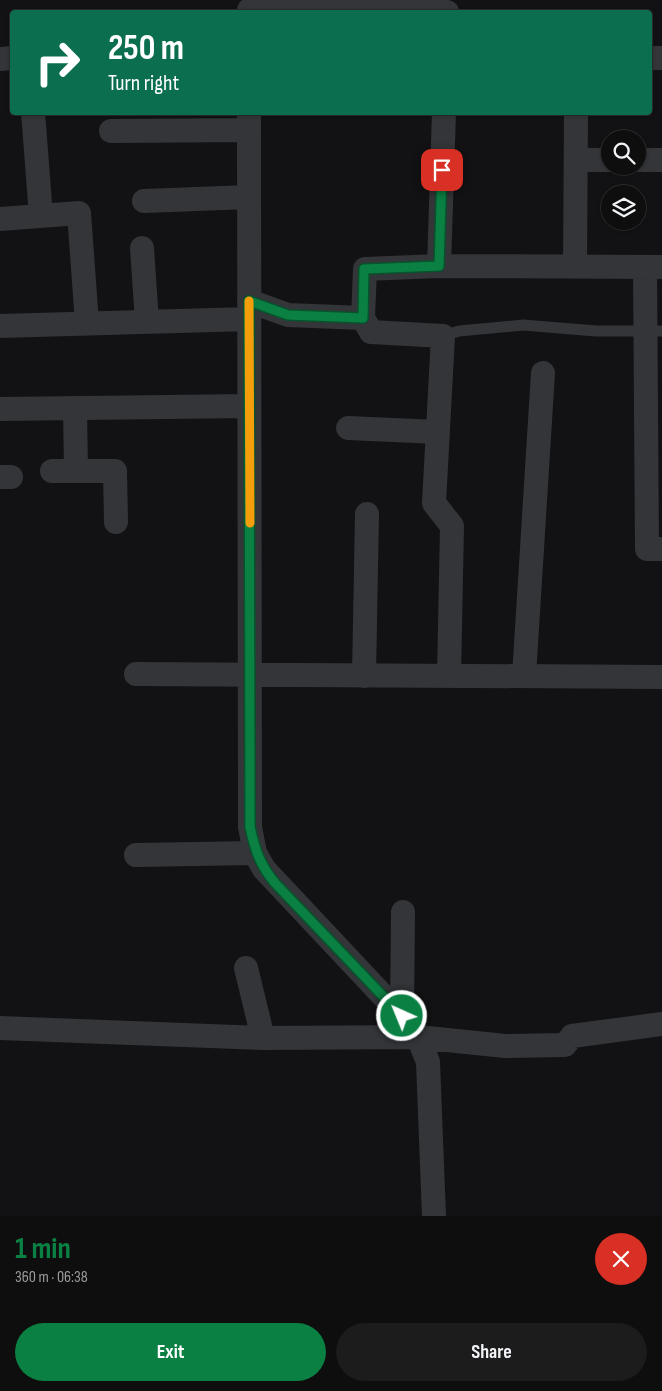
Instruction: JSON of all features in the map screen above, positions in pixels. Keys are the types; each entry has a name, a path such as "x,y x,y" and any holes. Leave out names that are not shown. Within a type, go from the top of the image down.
{"street":[{"path":"249,7 368,10"},
{"path":"33,115 41,216"},
{"path":"439,266 444,115"},
{"path":"575,266 576,115"},
{"path":"111,131 249,122 250,827 255,853 275,883 402,1016 418,1037 428,1062 434,1216"},
{"path":"576,160 601,160"},
{"path":"646,160 662,160"},
{"path":"144,201 249,198"},
{"path":"0,219 79,213 87,323"},
{"path":"142,248 146,322"},
{"path":"449,676 452,526 434,503 443,336 371,332 363,318 364,269 439,266 653,267 654,331 647,549 662,549"},
{"path":"0,326 146,322 249,310 288,315 363,318"},
{"path":"524,676 543,373"},
{"path":"0,409 249,406"},
{"path":"75,408 76,471"},
{"path":"348,428 438,432"},
{"path":"52,471 115,471 116,522"},
{"path":"364,676 367,514"},
{"path":"136,674 662,677"},
{"path":"136,854 255,853"},
{"path":"402,912 402,1016"},
{"path":"246,968 263,1038"},
{"path":"0,1028 263,1038 418,1037 505,1046 565,1045 572,1036 662,1024"}],"lane":[{"path":"443,336 459,331 523,325 596,331 654,331"}],"slow traffic":[{"path":"249,301 250,523"}],"route":[{"path":"402,1016 275,883 255,853 250,827 249,301 288,315 363,318 364,269 439,266 442,170"}]}
